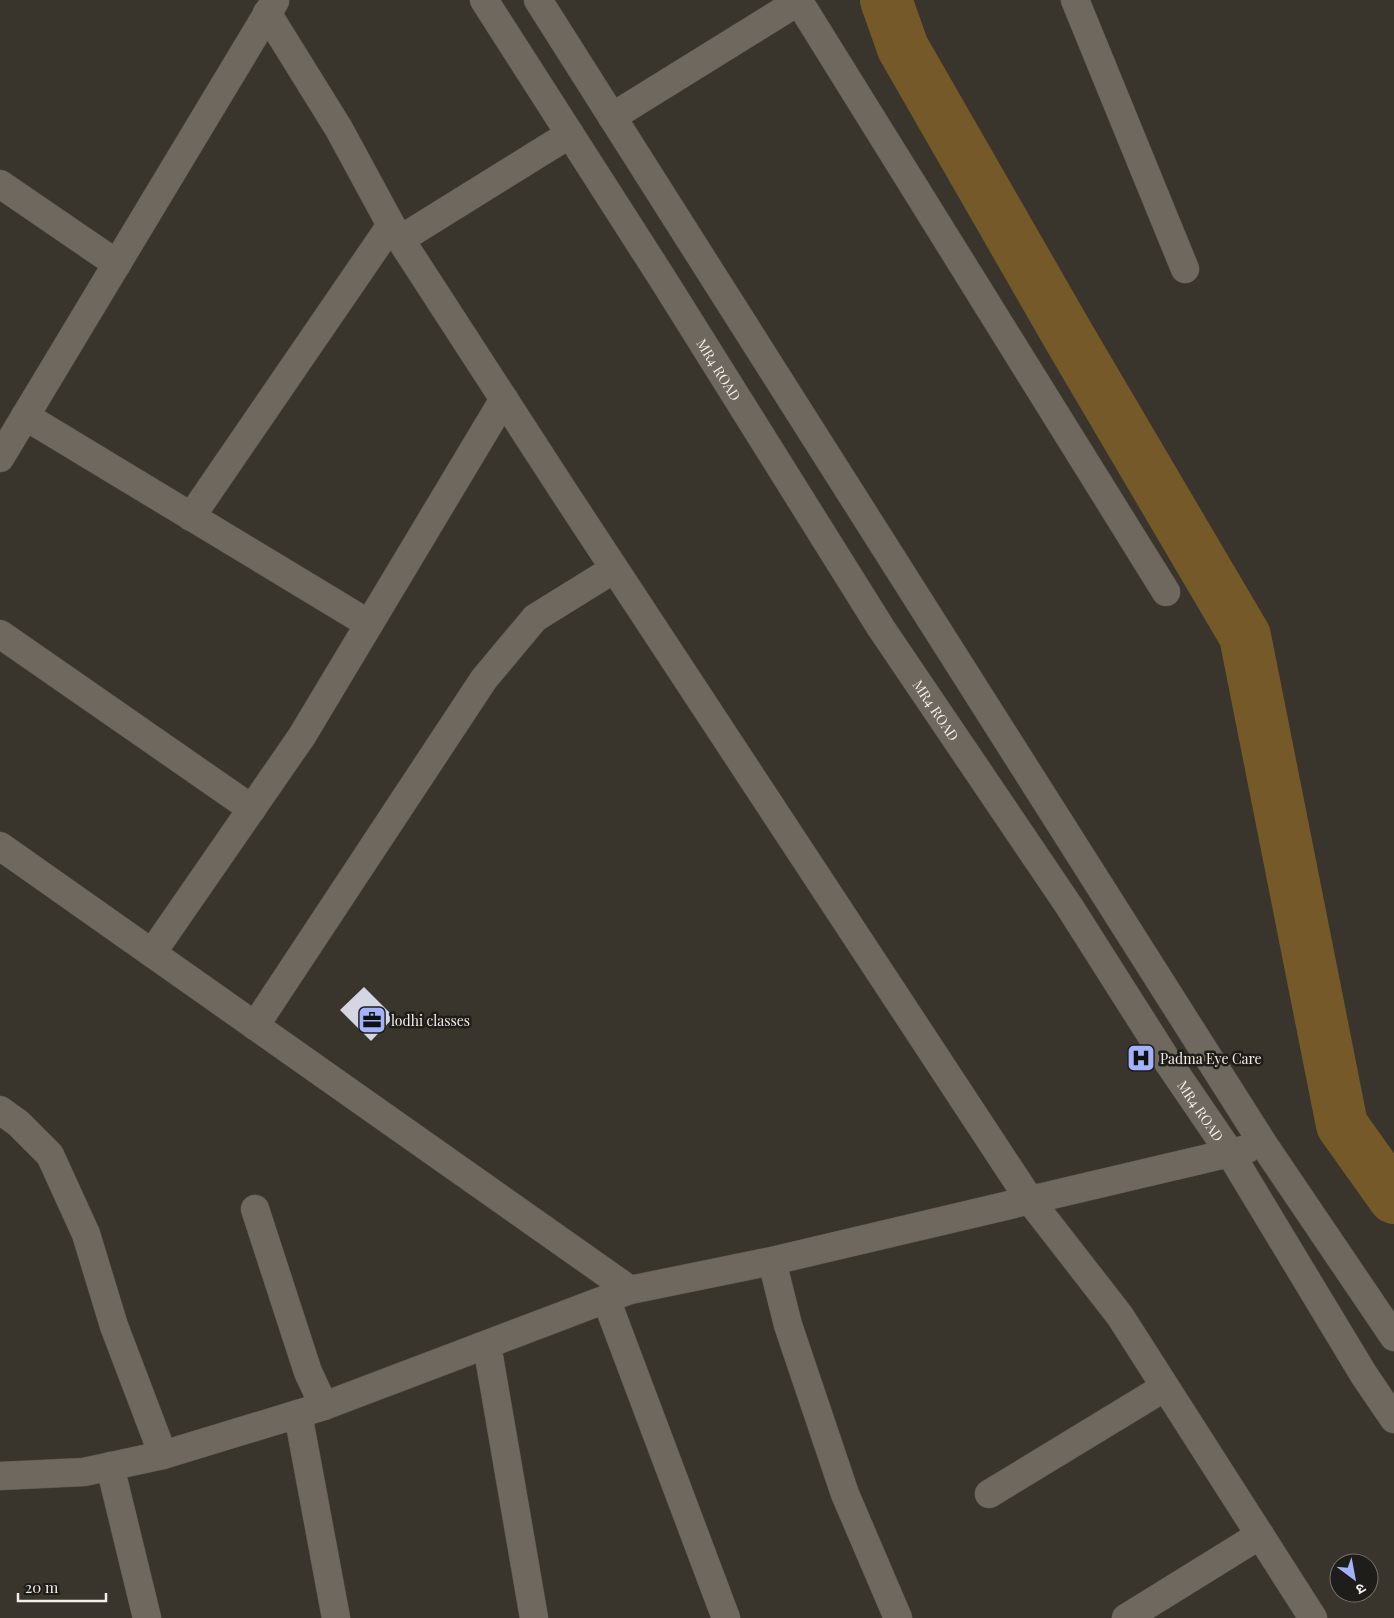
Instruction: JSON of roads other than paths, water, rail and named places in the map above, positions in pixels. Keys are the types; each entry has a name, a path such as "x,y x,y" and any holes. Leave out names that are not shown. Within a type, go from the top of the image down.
{"street":[{"name":"MR4 ROAD","path":"484,0 881,628 1069,906 1168,1062 1230,1153 1364,1375 1394,1419"},
{"path":"538,0 1264,1145 1394,1337"},
{"path":"1075,0 1185,269"},
{"path":"612,117 798,1 1166,592"},
{"path":"0,458 271,7 396,232 504,399 1029,1199 1120,1316 1313,1618"},
{"path":"191,516 396,232 570,134"},
{"path":"0,184 117,264"},
{"path":"152,953 302,736 504,399"},
{"path":"25,416 369,624"},
{"path":"255,1026 484,678 535,618 614,569"},
{"path":"0,634 252,809"},
{"path":"0,846 255,1026 618,1295 726,1618"},
{"path":"0,1110 18,1123 50,1156 86,1234 114,1326 162,1455"},
{"path":"0,1476 84,1472 162,1455 324,1406 618,1295 772,1261 1264,1145"},
{"path":"255,1209 308,1372 324,1406"},
{"path":"772,1261 788,1325 845,1494 898,1618"},
{"path":"487,1345 534,1618"},
{"path":"989,1494 1166,1386"},
{"path":"298,1414 336,1618"},
{"path":"110,1466 146,1618"},
{"path":"1126,1618 1260,1535"}],"waterway":[{"path":"886,0 903,48 1069,337 1245,636 1342,1125 1394,1198"}],"place":[{"name":"lodhi classes","path":"372,1020"},
{"name":"Padma Eye Care","path":"1141,1058"}]}
